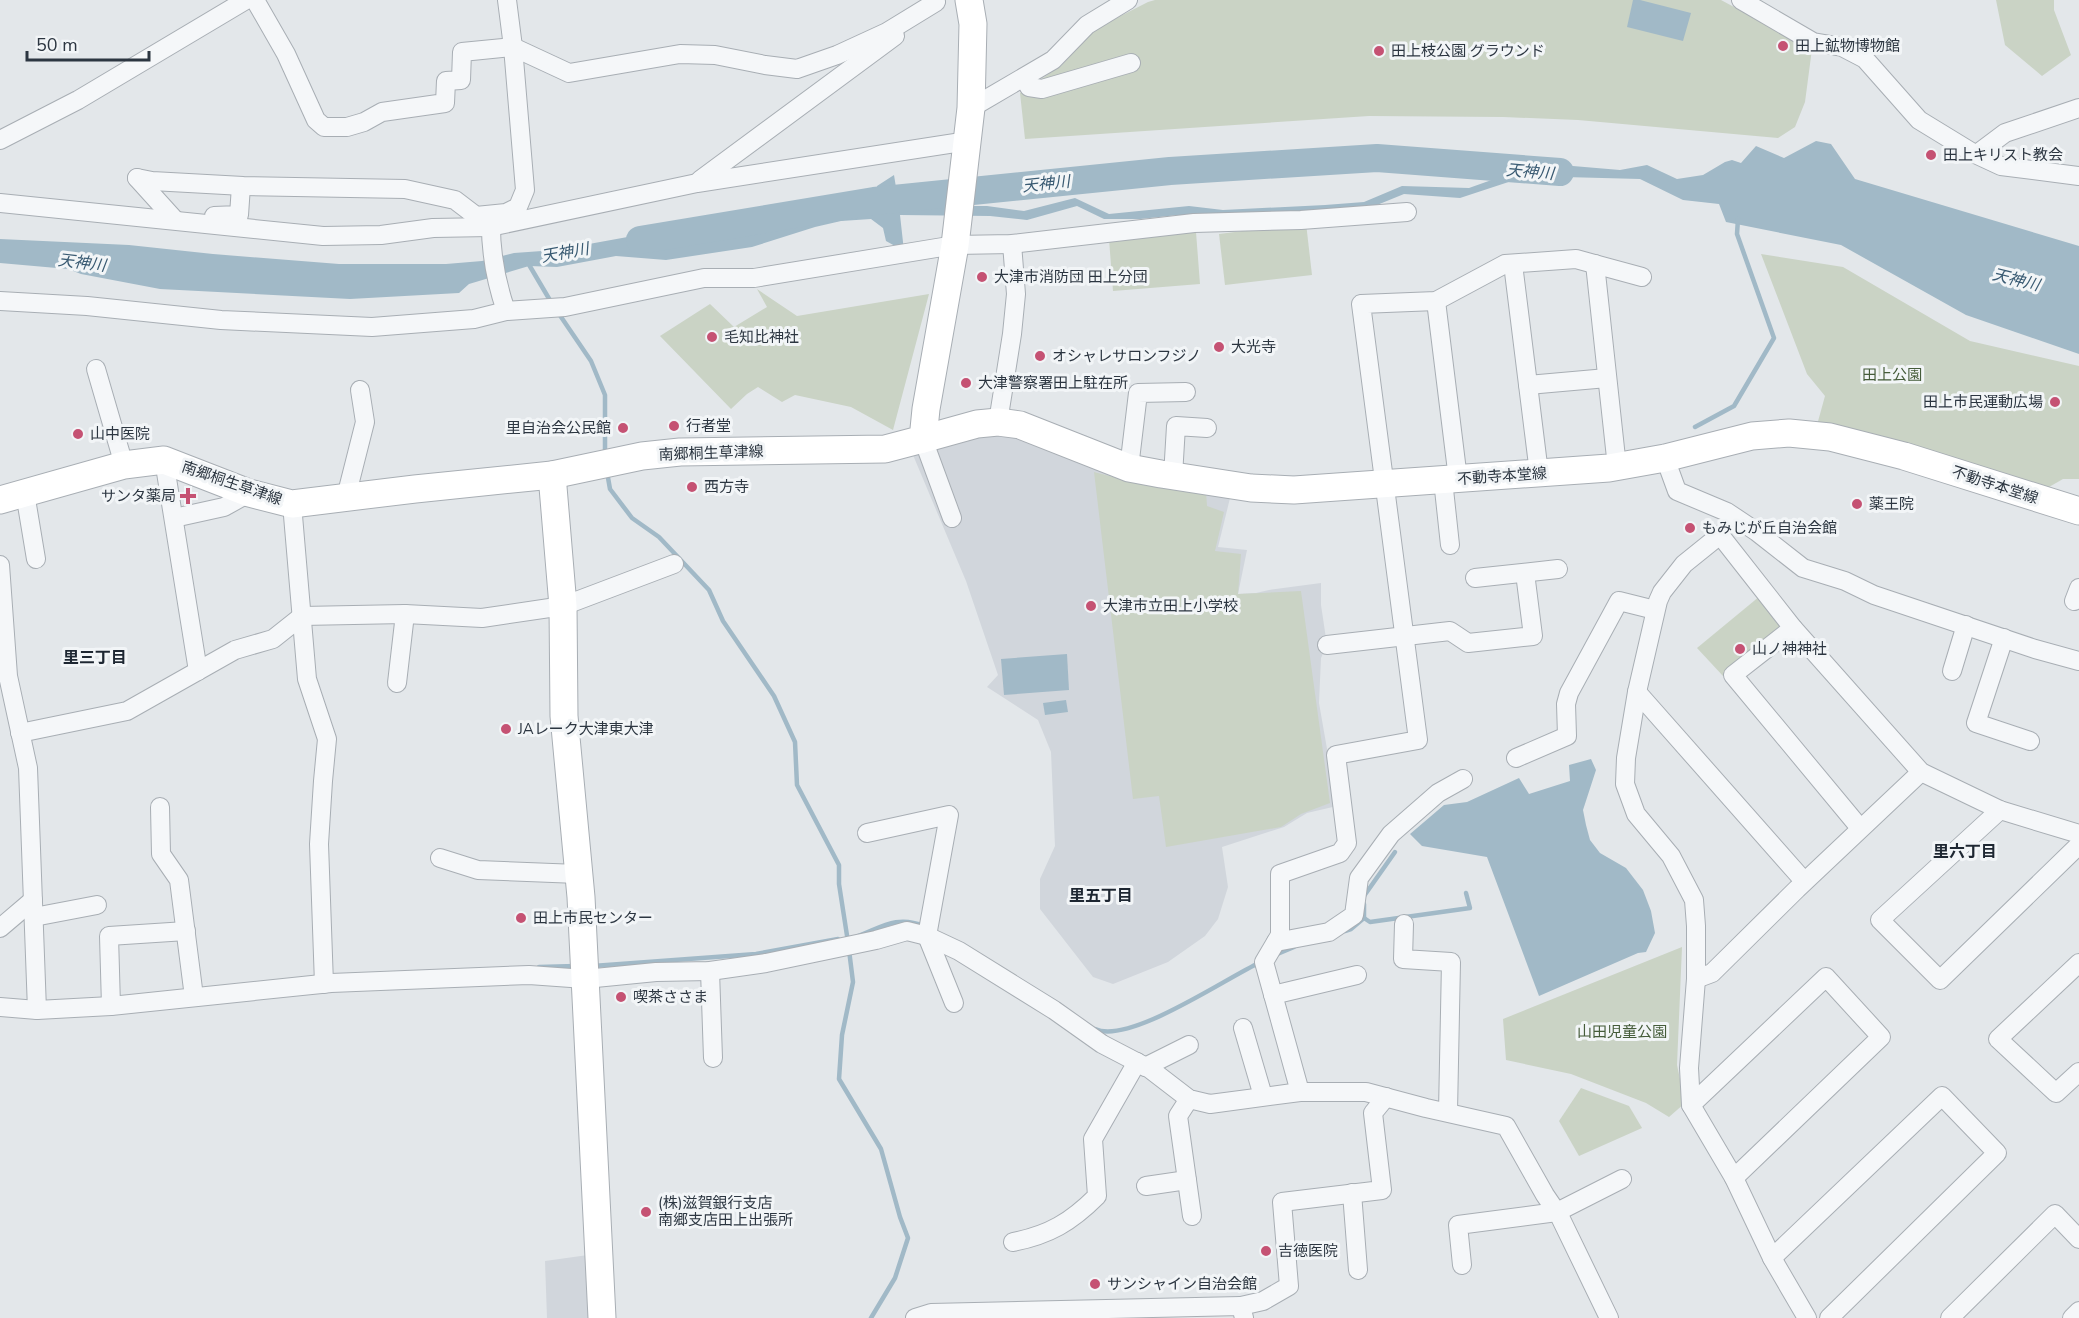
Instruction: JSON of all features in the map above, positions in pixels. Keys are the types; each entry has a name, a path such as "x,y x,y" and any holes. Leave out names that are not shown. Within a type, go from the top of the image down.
{"main road":[{"path":"923,439 926,409 955,245 971,108 973,24 969,0"},
{"name":"不動寺本堂線","path":"923,439 978,424 998,422 1020,425 1129,468 1251,488 1294,490 1617,466 1665,458 1752,436 1789,432 1830,437 1904,456 2079,511"},
{"name":"南郷桐生草津線","path":"8,494 124,465 164,460 249,493 292,504 552,475 642,456 680,452 885,449 923,439"},
{"path":"552,475 563,606 564,716 585,979 602,1318"}],"street":[{"path":"0,140 78,100 246,0"},
{"path":"255,0 286,54 316,120 324,127 347,127 364,122 382,112 445,103 446,81 461,80 462,51 513,47 569,73 680,54 715,55 796,69 837,56 886,32 938,1"},
{"path":"491,228 506,213 518,207 525,190 507,0"},
{"path":"971,108 1053,60 1087,25 1128,0"},
{"path":"1741,0 1813,42 1842,47 1865,59 1919,120 1977,154 2001,166 2079,176"},
{"path":"697,183 843,76 938,1"},
{"path":"1024,78 1029,87 1042,89 1131,63"},
{"path":"1977,154 2005,133 2079,108"},
{"path":"0,203 323,236 381,235 432,228 491,228 697,183 967,145"},
{"path":"175,220 137,178 152,181 241,186 405,189 455,200 491,228 500,294 506,311"},
{"path":"201,225 210,216 239,215 241,186"},
{"path":"0,301 87,306 221,320 372,327 474,319 506,311 566,307 704,278 754,279 955,245 1012,244 1194,223 1301,220 1407,212"},
{"path":"998,422 1016,294 1012,244"},
{"path":"1300,1092 1264,962 1280,934 1280,874 1340,853 1347,843 1336,755 1418,740 1361,304 1436,301 1505,264 1576,259 1642,277"},
{"path":"1513,264 1539,473"},
{"path":"1595,264 1617,466"},
{"path":"1436,301 1450,480 1450,545"},
{"path":"96,369 124,465"},
{"path":"1528,385 1607,378"},
{"path":"346,497 365,422 360,390"},
{"path":"1129,468 1138,393 1186,392"},
{"path":"1173,476 1176,426 1207,428"},
{"path":"923,439 952,518"},
{"path":"1665,458 1677,491 1727,512 1803,568 1845,581 1874,595 2079,661"},
{"path":"164,460 198,671"},
{"path":"174,518 224,507 249,493"},
{"path":"8,494 36,558"},
{"path":"292,504 307,680 327,739 319,844 324,984"},
{"path":"1807,1318 1772,1258 1734,1178 1691,1105 1689,1068 1696,979 1694,900 1671,856 1636,814 1625,784 1626,758 1637,692 1655,610 1662,592 1684,564 1720,535 1793,628 1921,772 2000,810 2079,834"},
{"path":"20,733 127,711 235,650 273,639 302,616 405,614 482,618 563,606 674,564"},
{"path":"0,565 4,676 28,768 37,1010"},
{"path":"1475,578 1558,569"},
{"path":"1327,645 1450,631 1468,643 1533,636 1525,573"},
{"path":"1516,758 1567,736 1566,704 1569,693 1619,601 1655,610"},
{"path":"397,682 405,614"},
{"path":"1952,671 1966,625"},
{"path":"1793,628 1733,675 1860,828"},
{"path":"2004,638 1976,723 2030,741"},
{"path":"1637,692 1804,882"},
{"path":"1696,979 1712,973 1860,828 1921,772"},
{"path":"1276,942 1329,932 1354,915 1359,878 1391,834 1438,793 1463,780"},
{"path":"160,807 161,854 178,880 194,998"},
{"path":"867,833 951,807 927,936 954,1003"},
{"path":"2000,810 1880,920 1940,980 2079,845"},
{"path":"440,858 478,870 578,874"},
{"path":"0,928 33,909 97,905"},
{"path":"1404,924 1403,959 1451,962 1448,1113"},
{"path":"111,1006 110,936 186,931"},
{"path":"0,1007 37,1010 111,1006 324,984 529,975 585,979 656,972 710,970 766,963 907,931 927,936 959,951 1054,1010 1102,1044 1141,1064 1189,1099 1210,1104 1300,1092 1366,1092 1506,1126 1579,1253 1609,1318"},
{"path":"2079,963 1998,1039 2056,1094 2079,1072"},
{"path":"710,970 713,1058"},
{"path":"1273,995 1357,975"},
{"path":"1691,1105 1826,977 1881,1037 1734,1178"},
{"path":"1243,1028 1263,1096"},
{"path":"1013,1242 1039,1236 1080,1214 1097,1196 1093,1139 1141,1064 1189,1045"},
{"path":"1772,1258 1942,1096 1997,1152 1829,1318"},
{"path":"915,1318 931,1313 1043,1315 1242,1312 1289,1286 1282,1202 1382,1190 1373,1113 1386,1097"},
{"path":"1189,1099 1178,1116 1192,1216"},
{"path":"1462,1265 1458,1225 1557,1212 1622,1179"},
{"path":"1146,1186 1187,1180"},
{"path":"1352,1193 1358,1270"},
{"path":"1950,1318 2055,1214 2079,1239"},
{"path":"2072,1318 2079,1311"}],"shaded area":[{"path":"1009,436 1052,450 1231,494 1218,547 1247,550 1238,594 1321,583 1321,605 1327,645 1321,658 1319,703 1337,806 1307,813 1284,827 1222,847 1228,887 1218,919 1205,936 1168,962 1113,984 1093,977 1040,909 1040,879 1055,846 1051,752 1038,720 987,687 998,675 966,581 913,455 976,437"},
{"path":"588,1255 593,1318 547,1318 545,1261"}],"green space":[{"path":"1155,0 1721,0 1812,49 1805,102 1795,127 1778,138 1578,120 1369,116 1025,139 1020,93 1061,66 1095,29"},
{"path":"1996,0 2054,0 2054,10 2071,55 2042,76 2005,45"},
{"path":"1306,223 1312,275 1225,285 1219,234"},
{"path":"1196,232 1200,284 1113,291 1109,239"},
{"name":"田上公園","path":"1761,254 1843,267 1970,341 2079,366 2079,479 2063,479 2049,487 1817,425 1825,396 1807,374"},
{"path":"757,289 797,316 929,294 893,430 851,407 795,395 782,402 758,387 731,409 660,336 710,304 734,327 767,307"},
{"path":"1094,472 1149,486 1206,491 1207,506 1224,512 1215,551 1241,554 1238,594 1301,591 1330,803 1301,814 1281,827 1166,847 1159,796 1133,799"},
{"path":"1760,596 1783,625 1723,676 1697,648"},
{"name":"山田児童公園","path":"1682,947 1677,1065 1685,1103 1669,1117 1646,1103 1571,1074 1506,1060 1503,1019"},
{"path":"1581,1088 1629,1106 1642,1128 1579,1156 1559,1121"}],"water":[{"path":"1633,0 1691,13 1683,41 1627,27"},
{"path":"1816,141 1831,144 1855,179 2079,246 2079,354 1966,315 1841,245 1726,222 1719,204 1683,200 1640,179 1527,176 1460,198 1404,194 1377,205 1348,209 1203,217 1178,215 1140,219 1104,219 1077,206 1027,220 990,216 900,215 904,251 886,241 883,228 871,219 841,221 752,247 666,260 616,256 557,267 529,266 469,284 459,293 350,299 160,289 81,274 68,269 0,263 0,239 129,245 339,264 446,264 482,261 514,253 556,250 677,228 681,241 734,237 795,220 829,217 877,206 877,186 894,175 899,206 987,206 1024,211 1075,198 1109,214 1189,206 1223,210 1325,205 1364,202 1402,186 1469,188 1528,167 1561,165 1620,170 1647,165 1677,179 1703,175 1732,160 1741,163 1756,146 1784,158"},
{"path":"1067,654 1069,690 1004,695 1001,659"},
{"path":"1066,700 1068,712 1045,715 1043,703"},
{"path":"1591,759 1596,770 1583,810 1590,840 1600,853 1626,868 1643,890 1651,911 1655,933 1646,952 1638,953 1539,996 1487,857 1422,846 1410,834 1444,805 1467,802 1519,778 1529,794 1570,781 1569,765"}],"waterway":[{"name":"天神川","path":"640,240 874,201 1170,171 1377,158 1560,172"},
{"path":"1695,427 1734,406 1774,338 1737,234 1738,219"},
{"path":"528,263 551,302"},
{"path":"557,311 591,361 605,395 605,455"},
{"path":"607,472 610,489 632,518 659,537 709,590 723,621 774,696 795,742 797,785 839,865 839,884 848,942"},
{"path":"1364,896 1395,852"},
{"path":"1364,918 1370,922 1470,908 1466,893"},
{"path":"1345,931 1364,918 1364,904"},
{"path":"858,936 898,922 924,926"},
{"path":"593,966 756,954 838,939"},
{"path":"1275,955 1294,947"},
{"path":"849,950 853,982 842,1035 839,1079 881,1149 908,1238 895,1278 871,1318"},
{"path":"1095,1029 1110,1031 1130,1028 1153,1019 1259,963"},
{"path":"539,967 576,966"}],"place":[{"name":"田上鉱物博物館","path":"1783,46"},
{"name":"田上枝公園 グラウンド","path":"1379,51"},
{"name":"田上キリスト教会","path":"1931,155"},
{"name":"大津市消防団 田上分団","path":"982,277"},
{"name":"毛知比神社","path":"712,337"},
{"name":"大光寺","path":"1219,347"},
{"name":"オシャレサロンフジノ","path":"1040,356"},
{"name":"大津警察署田上駐在所","path":"966,383"},
{"name":"田上市民運動広場","path":"2055,402"},
{"name":"行者堂","path":"674,426"},
{"name":"里自治会公民館","path":"623,428"},
{"name":"山中医院","path":"78,434"},
{"name":"西方寺","path":"692,487"},
{"name":"サンタ薬局","path":"188,496"},
{"name":"薬王院","path":"1857,504"},
{"name":"もみじが丘自治会館","path":"1690,528"},
{"name":"大津市立田上小学校","path":"1091,606"},
{"name":"山ノ神神社","path":"1740,649"},
{"name":"JAレーク大津東大津","path":"506,729"},
{"name":"田上市民センター","path":"521,918"},
{"name":"喫茶ささま","path":"621,997"},
{"name":"(株)滋賀銀行支店 南郷支店田上出張所","path":"646,1212"},
{"name":"吉徳医院","path":"1266,1251"},
{"name":"サンシャイン自治会館","path":"1095,1284"}],"district":[{"name":"里三丁目","path":"95,658"},
{"name":"里六丁目","path":"1965,852"},
{"name":"里五丁目","path":"1101,896"}]}
